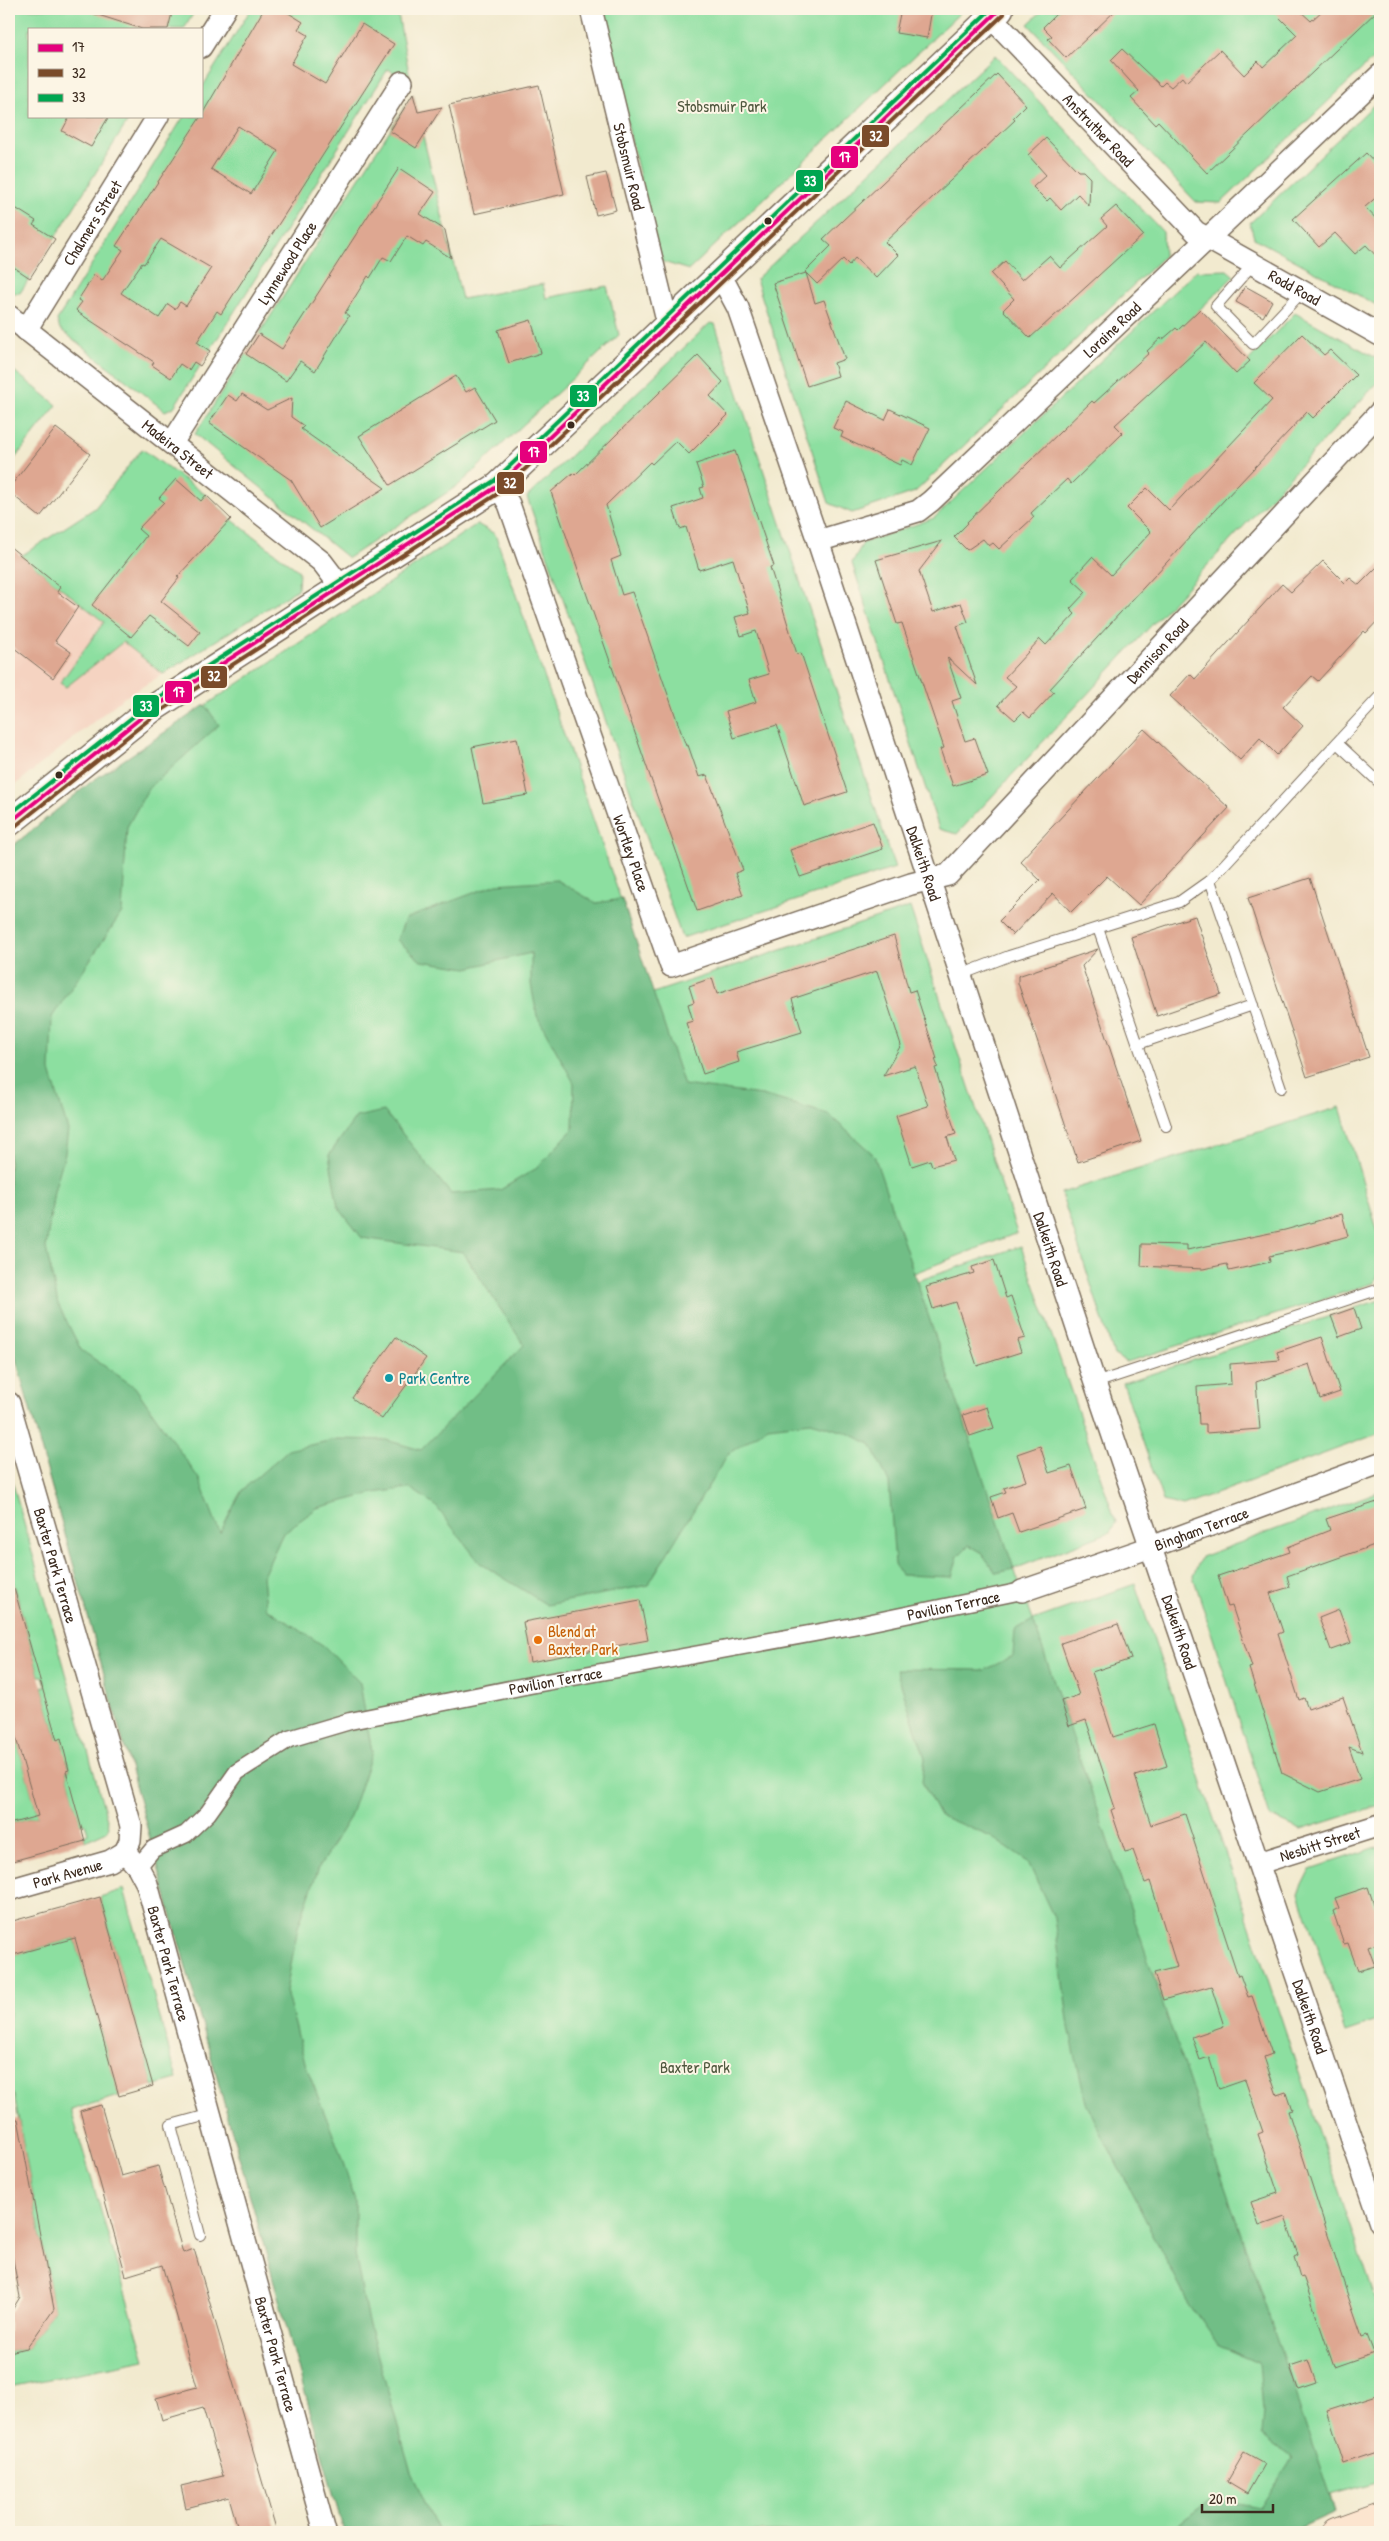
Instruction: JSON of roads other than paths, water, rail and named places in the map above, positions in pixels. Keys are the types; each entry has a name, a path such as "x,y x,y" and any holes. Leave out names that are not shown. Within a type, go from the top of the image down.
{"main road":[{"path":"1336,2532 1380,2516"}],"street":[{"path":"202,45 225,9"},
{"name":"Stobsmuir Road","path":"591,9 668,325"},
{"path":"9,823 152,709 498,486 721,276 995,13"},
{"name":"Anstruther Road","path":"995,13 1196,232 1209,238"},
{"name":"Loraine Road","path":"818,541 918,511 931,501 1380,75"},
{"name":"Lynnewood Place","path":"172,443 402,82"},
{"name":"Chalmers Street","path":"26,330 157,118"},
{"name":"Rodd Road","path":"1209,238 1380,335"},
{"name":"Dalkeith Road","path":"721,276 738,308 818,541 1095,1383 1380,2222"},
{"name":"Madeira Street","path":"9,316 322,562 341,587"},
{"name":"Dennison Road","path":"930,880 948,875 1380,412"},
{"name":"Wortley Place","path":"498,486 512,513 671,966 930,880"},
{"name":"Baxter Park Terrace","path":"9,1402 131,1826 131,1860 147,1884 325,2532"},
{"name":"Bingham Terrace","path":"1022,1591 1151,1547 1380,1463"},
{"name":"Pavilion Terrace","path":"131,1860 186,1834 208,1813 237,1772 289,1739 350,1721 853,1626 1022,1591"},
{"name":"Nesbitt Street","path":"1259,1864 1380,1825"},
{"name":"Park Avenue","path":"9,1890 110,1861 131,1860"}],"lane":[{"path":"1254,263 1216,306 1253,344 1303,291"},
{"path":"960,975 1179,902 1210,880 1380,696"},
{"path":"1337,743 1380,783"},
{"path":"1210,880 1281,1088"},
{"path":"1098,928 1166,1126"},
{"path":"1138,1044 1252,1005"},
{"path":"1095,1383 1380,1290"},
{"path":"200,2235 171,2125 211,2114"}],"place":[{"name":"Park Centre","path":"389,1378"},
{"name":"Blend at Baxter Park","path":"538,1640"}],"park label":[{"name":"Stobsmuir Park","path":"722,106"},
{"name":"Baxter Park","path":"695,2067"}]}
